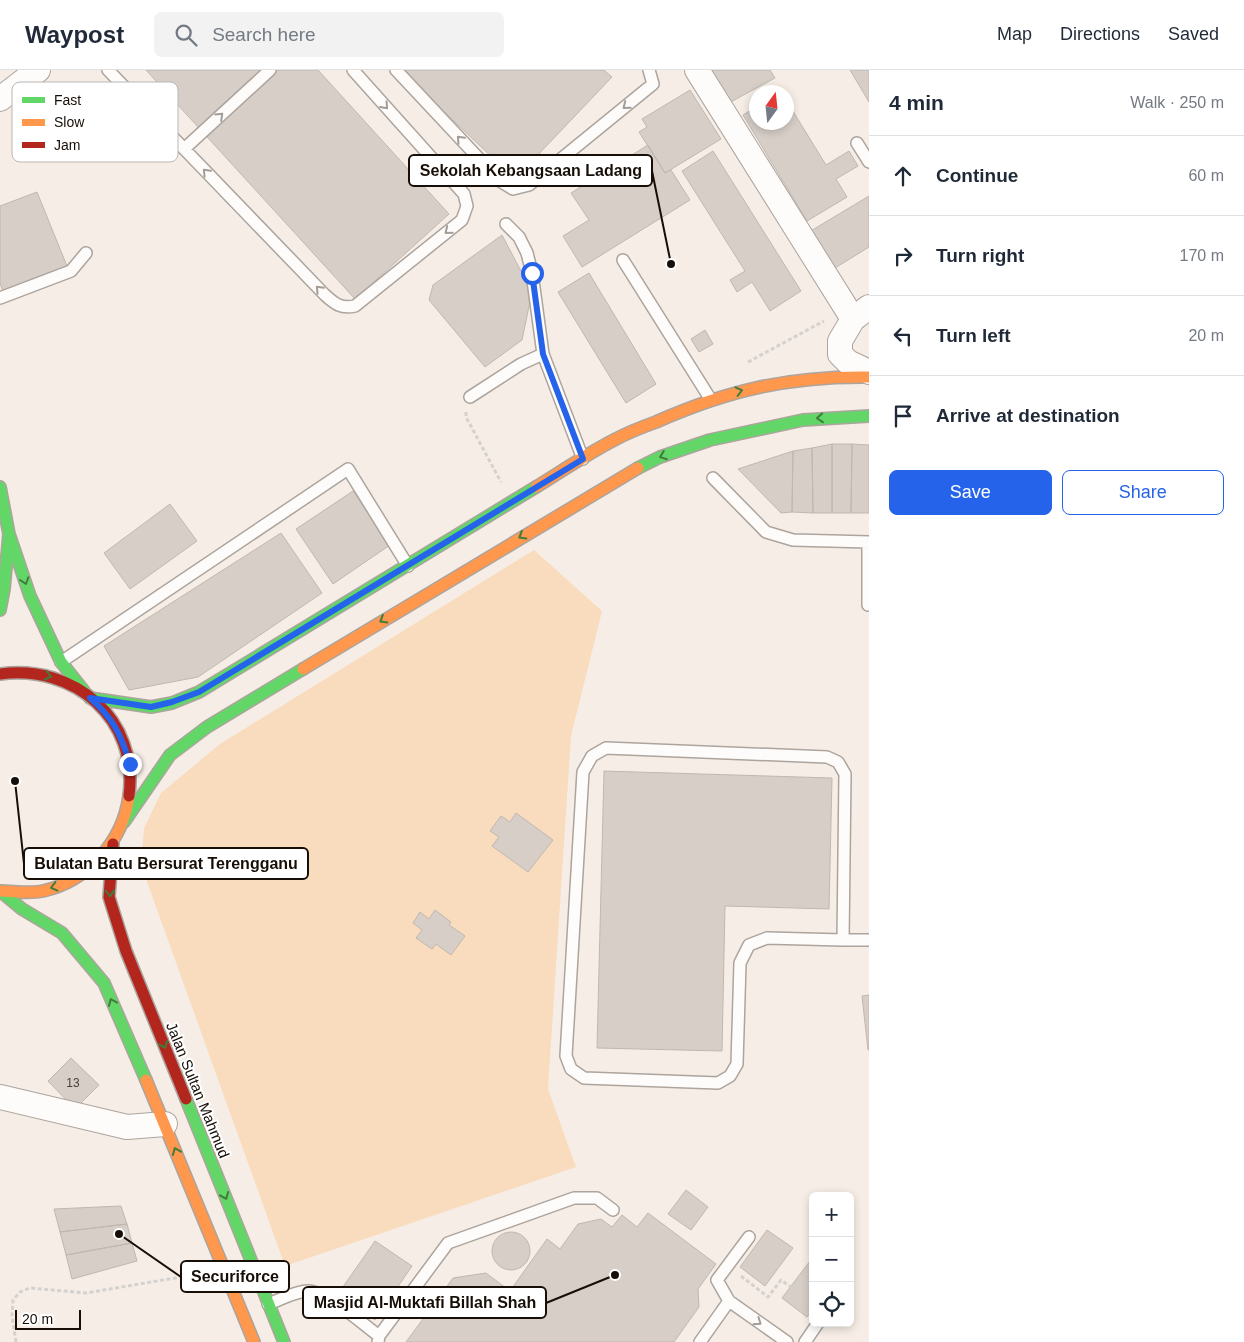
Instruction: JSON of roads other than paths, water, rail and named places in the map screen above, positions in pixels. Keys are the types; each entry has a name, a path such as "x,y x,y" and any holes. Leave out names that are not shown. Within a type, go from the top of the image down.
{"main road":[{"path":"0,674 16,671 51,676 87,694 151,707 172,702 199,692 615,439 711,400 736,392 826,377 869,377"},
{"path":"0,891 32,892 63,884 91,868 113,844 124,822 170,755 207,727 626,474 660,457 710,440 802,420 869,416"},
{"path":"0,487 9,534 30,596 61,662 87,694 105,711 121,736 130,764 131,794 124,822"},
{"path":"0,610 4,589 9,534"},
{"name":"Jalan Sultan Mahmud","path":"113,844 109,897 126,951 284,1342"},
{"path":"0,891 22,909 62,933 104,983 165,1124 254,1342"}],"street":[{"path":"22,82 38,70"},
{"path":"697,70 856,312 840,340 840,354 848,362 869,372"},
{"path":"0,99 12,90"},
{"path":"0,1097 127,1127 165,1124"}],"lane":[{"path":"108,70 120,82"},
{"path":"184,149 270,70"},
{"path":"178,143 325,295 336,305 345,308 355,306 462,220 467,206 464,194 353,70"},
{"path":"396,70 500,181 513,189 529,185 652,84 649,70"},
{"path":"857,144 869,162"},
{"path":"506,224 519,237 527,253 532,273 543,354 583,459"},
{"path":"0,298 72,271 86,253"},
{"path":"623,260 711,400"},
{"path":"470,397 521,364 543,354"},
{"path":"61,662 348,469 408,566"},
{"path":"713,478 766,532 793,540 869,542 868,605"},
{"path":"843,940 845,774 838,762 827,757 606,748 592,756 583,772 566,1056 571,1069 584,1078 718,1083 730,1076 737,1064 740,963 750,945 767,938 843,940 869,940"},
{"path":"268,1304 298,1292 309,1291 322,1294 378,1339 448,1243 574,1198 597,1198 613,1210"},
{"path":"749,1237 717,1280 729,1301 787,1342"},
{"path":"700,1342 729,1301"},
{"path":"805,1342 815,1327"}],"place":[{"name":"Sekolah Kebangsaan Ladang","path":"671,264"},
{"name":"Bulatan Batu Bersurat Terengganu","path":"15,781"},
{"name":"Securiforce","path":"119,1234"},
{"name":"Masjid Al-Muktafi Billah Shah","path":"615,1275"}]}
